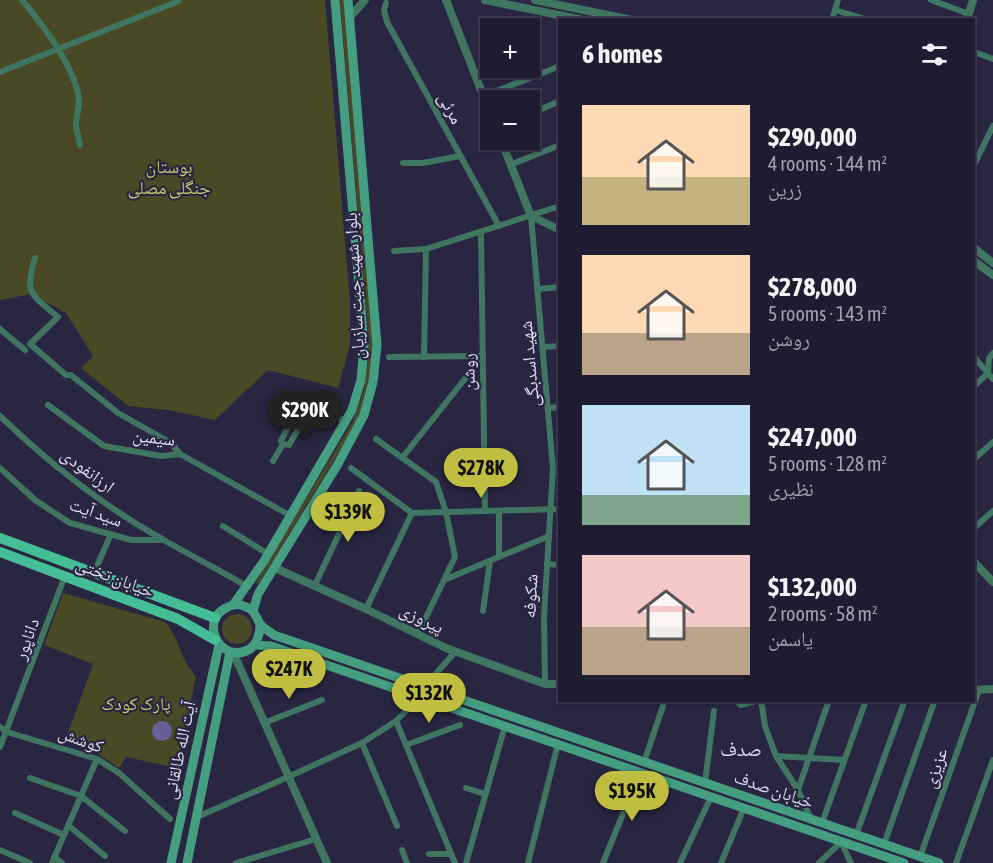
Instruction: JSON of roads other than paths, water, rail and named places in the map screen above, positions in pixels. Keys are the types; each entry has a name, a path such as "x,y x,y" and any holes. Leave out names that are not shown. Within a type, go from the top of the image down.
{"main road":[{"name":"بلوار شهید چیت سازیان","path":"233,605 248,587 346,421 352,410 361,380 364,345 335,0"},
{"name":"بلوار شهید چیت سازیان","path":"253,611 258,594 341,459 364,415 373,382 377,345 348,0"},
{"name":"خیابان تختی","path":"0,538 215,618"},
{"name":"خیابان تختی","path":"0,552 178,619 217,643"},
{"path":"233,605 247,607 253,611 260,624 258,639 254,645 248,650 232,652 217,643 213,625 219,612 233,605"},
{"name":"خیابان صدف","path":"260,624 274,636 939,863"},
{"name":"آیت الله طالقانی","path":"171,863 217,643"},
{"name":"خیابان صدف","path":"254,645 271,646 904,863"},
{"name":"آیت الله طالقانی","path":"187,863 232,652"}],"street":[{"path":"22,0 42,24 58,49 78,94 79,109 76,124 80,145"},
{"path":"350,17 365,0"},
{"path":"446,0 482,90"},
{"path":"485,0 573,18"},
{"path":"535,0 622,18"},
{"path":"833,18 838,0"},
{"path":"931,0 968,17 973,0"},
{"path":"0,72 179,1"},
{"name":"مرئی","path":"386,3 384,10 387,22 499,226"},
{"path":"835,10 861,18"},
{"path":"975,52 993,59"},
{"path":"499,90 558,67"},
{"path":"540,110 558,102"},
{"path":"975,163 993,126"},
{"path":"510,165 558,146"},
{"path":"505,150 531,216 558,229"},
{"path":"403,163 423,163 460,156"},
{"path":"394,251 426,249 558,207"},
{"name":"شهید اسدبگی","path":"531,216 548,408 556,469 550,509"},
{"name":"روشن","path":"481,232 485,511"},
{"path":"424,357 426,249"},
{"path":"975,249 993,263"},
{"path":"35,258 28,279 31,294 58,317 30,344 66,375 71,375 118,413 171,443 180,454"},
{"path":"975,262 993,275"},
{"path":"538,289 558,287"},
{"path":"0,329 25,350"},
{"path":"543,347 558,346"},
{"path":"975,385 988,373 989,358 993,353"},
{"path":"389,357 483,356"},
{"path":"402,458 483,356"},
{"path":"975,358 993,380"},
{"path":"273,461 283,444 281,441 300,403 346,421"},
{"name":"سیمین","path":"48,405 104,446 161,456 180,454 291,516"},
{"path":"283,444 289,445 311,407"},
{"path":"548,408 558,407"},
{"name":"ارزانفودی","path":"0,416 56,466 113,508 163,540"},
{"path":"376,439 435,482 446,512 455,557 418,634"},
{"path":"975,458 993,442"},
{"name":"سید آیت","path":"0,468 35,500 70,523 132,540 163,540"},
{"path":"351,468 412,513 558,509"},
{"path":"315,585 359,491"},
{"name":"شکوفه","path":"545,684 544,616 550,509"},
{"path":"498,511 499,557"},
{"path":"975,527 993,511"},
{"path":"366,609 412,513"},
{"path":"223,526 268,554"},
{"path":"94,573 111,534"},
{"path":"443,581 549,536"},
{"path":"163,540 248,587"},
{"path":"483,611 490,561"},
{"path":"975,563 993,582"},
{"path":"547,564 558,565"},
{"name":"پیروزی","path":"275,568 455,652 545,684 558,684"},
{"name":"داناپور","path":"0,747 66,575"},
{"path":"232,652 327,863"},
{"path":"433,677 455,652"},
{"path":"976,690 993,689"},
{"path":"197,817 362,743 396,721 420,697"},
{"path":"264,723 322,699"},
{"path":"761,702 765,726 776,756 798,790 811,819"},
{"path":"798,790 828,702"},
{"path":"822,823 865,702"},
{"path":"856,835 903,702"},
{"path":"884,844 934,702"},
{"name":"عزیزی","path":"920,857 972,702"},
{"path":"644,762 663,706"},
{"path":"705,783 714,711"},
{"path":"396,721 455,863"},
{"path":"406,745 460,725"},
{"path":"466,863 505,726"},
{"name":"کوشش","path":"0,727 7,732 97,759 119,773 170,819"},
{"path":"362,743 397,826"},
{"path":"528,863 558,744"},
{"path":"776,756 844,760"},
{"path":"62,863 53,860 97,759"},
{"path":"956,863 993,759"},
{"path":"603,863 640,772"},
{"path":"30,778 81,796 126,831"},
{"path":"466,788 486,794"},
{"path":"680,863 711,797"},
{"path":"721,863 744,808"},
{"path":"15,813 64,835"},
{"path":"68,825 105,856"},
{"path":"236,863 316,839"},
{"path":"819,863 841,842 851,863"},
{"path":"0,850 30,863"},
{"path":"402,850 407,863"},
{"path":"429,854 451,854"}],"district":[{"name":"صدف","path":"741,748"}],"park label":[{"name":"بوستان جنگلی مصلی","path":"169,176"},
{"name":"پارک کودک","path":"136,703"}]}
